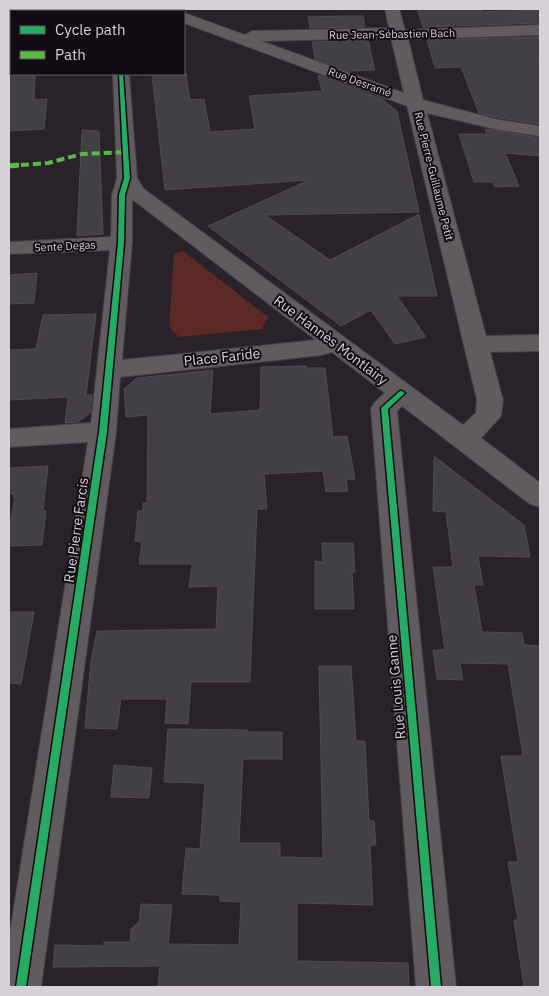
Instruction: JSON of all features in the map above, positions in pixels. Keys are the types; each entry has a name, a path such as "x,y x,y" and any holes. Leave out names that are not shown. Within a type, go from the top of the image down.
{"street":[{"path":"117,10 141,9"},
{"name":"Rue Pierre-Guillaume Petit","path":"392,9 490,400 488,416 464,439"},
{"name":"Rue Desramé","path":"185,18 416,103 499,125 540,131"},
{"name":"Rue Jean-Sébastien Bach","path":"244,39 261,36 383,33 398,35 540,30"},
{"name":"Rue Pierre Farcis","path":"21,987 102,432 109,370 121,235 122,195 127,178 122,75"},
{"name":"Rue Hannès Montlairy","path":"127,178 137,194 540,497"},
{"name":"Sente Degas","path":"9,248 121,235 141,219 166,215"},
{"name":"Place Faride","path":"109,370 322,347 334,342"},
{"path":"476,344 540,343"},
{"name":"Rue Louis Ganne","path":"402,393 384,408 436,987"},
{"path":"9,438 102,432"}],"shaded area":[{"path":"183,251 268,317 262,329 179,337 169,327 174,255"}],"building":[{"path":"417,9 481,9 482,12 540,10 540,23 423,27"},
{"path":"363,16 365,27 310,28 308,17"},
{"path":"540,37 540,61 538,61 540,66 540,124 479,113 461,67 435,68 427,40"},
{"path":"368,40 375,70 348,71 315,59 312,42"},
{"path":"185,73 190,100 204,99 210,132 255,129 249,96 322,91 318,75 382,99 397,111 419,212 265,215 330,260 419,214 437,296 397,296 426,337 395,344 371,310 341,326 208,226 309,180 165,190 152,75 185,75"},
{"path":"9,74 35,75 34,100 47,99 44,129 9,131"},
{"path":"485,129 540,138 540,156 505,153 519,186 495,187 493,182 474,182 459,134 487,134"},
{"path":"82,130 99,131 103,234 77,236"},
{"path":"37,273 34,303 9,304 9,275"},
{"path":"96,314 86,395 92,395 90,413 78,422 65,423 68,397 9,400 9,350 36,349 43,315"},
{"path":"306,366 306,368 325,368 333,437 347,436 355,479 346,480 348,491 326,492 323,471 264,474 267,509 257,509 250,682 191,682 188,724 165,723 167,699 121,699 117,729 85,728 91,661 97,631 216,629 218,586 189,587 192,564 139,564 142,542 135,541 138,511 143,511 143,503 147,503 148,415 126,417 124,389 137,378 213,370 210,414 260,410 261,367"},
{"path":"434,456 524,525 530,557 478,556 483,585 474,585 482,632 522,633 524,645 540,646 540,987 524,987 514,920 518,920 508,862 518,862 501,756 523,756 508,664 460,663 463,680 437,679 433,650 445,650 433,567 453,567 446,512 433,511"},
{"path":"48,466 43,511 46,511 42,545 9,546 9,532 15,496 13,497 14,493 9,494 9,468"},
{"path":"322,543 353,543 355,572 352,572 354,609 315,609 315,561 323,562"},
{"path":"9,612 34,612 21,684 9,683"},
{"path":"319,666 351,666 356,741 365,741 369,821 374,821 376,845 370,845 373,905 297,903 297,961 408,963 409,987 158,987 160,966 53,967 55,945 104,946 104,942 130,942 131,929 139,922 141,904 172,905 168,944 239,945 241,902 220,901 220,895 182,894 186,848 200,849 205,783 164,782 168,729 282,732 282,759 243,759 239,843 280,843 280,857 323,858"},
{"path":"114,765 152,768 149,798 111,797"}],"marked path":[{"path":"9,166 48,163 82,154 127,152"}],"cycle path":[{"path":"21,987 103,432 121,243 122,195 127,178 121,75"},
{"path":"402,393 384,408 436,987"}]}
